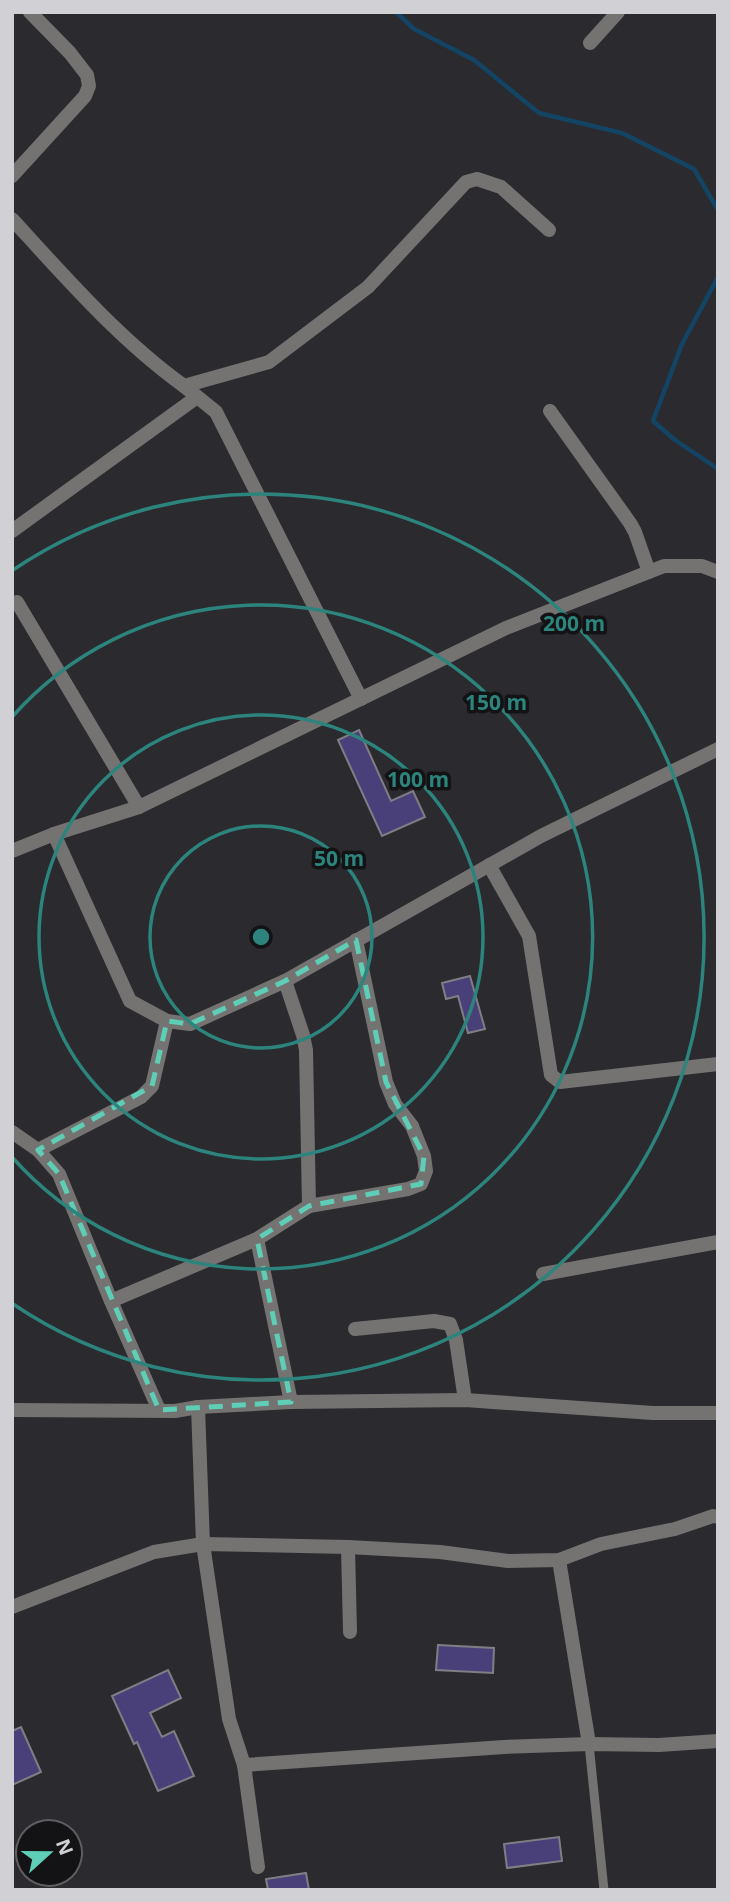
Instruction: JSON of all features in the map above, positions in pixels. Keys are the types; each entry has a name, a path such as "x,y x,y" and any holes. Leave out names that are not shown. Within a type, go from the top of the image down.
{"street":[{"path":"12,176 85,96 89,86 87,75 70,53 30,12"},
{"path":"590,43 618,12"},
{"path":"184,387 269,362 368,287 466,182 477,179 501,187 549,230"},
{"path":"12,219 89,303 155,365 216,412 360,699"},
{"path":"12,531 197,397"},
{"path":"550,411 630,523 649,572"},
{"path":"12,851 54,834 139,807 506,628 664,566 702,566 718,572"},
{"path":"14,600 139,807"},
{"path":"54,834 130,1001 167,1021 190,1024 285,981 541,836 718,749"},
{"path":"489,865 529,936 551,1075 560,1082 718,1064"},
{"path":"111,1301 257,1239 309,1206 408,1189 421,1184 426,1171 424,1156 412,1126 396,1104 386,1082 356,940"},
{"path":"285,981 306,1051 309,1206"},
{"path":"38,1150 141,1097 152,1086 167,1021"},
{"path":"12,1132 38,1150 59,1174 159,1410"},
{"path":"257,1239 291,1402"},
{"path":"543,1274 718,1242"},
{"path":"355,1329 435,1321 450,1324 456,1340 465,1400"},
{"path":"12,1410 176,1411 198,1407 291,1402 465,1400 653,1413 718,1413"},
{"path":"198,1407 203,1544 229,1719 244,1765 258,1867"},
{"path":"12,1607 154,1552 203,1544 348,1547 440,1552 508,1561 559,1560 601,1544 718,1517"},
{"path":"348,1547 350,1632"},
{"path":"559,1560 589,1744"},
{"path":"244,1765 504,1747 659,1745 718,1741"}],"lane":[{"path":"589,1744 604,1890"}],"highlighted area":[{"path":"356,940 386,1082 424,1156 421,1184 309,1206 257,1239 291,1402 159,1410 59,1174 38,1150 152,1086 167,1021 190,1024 285,981"}],"building":[{"path":"359,730 391,801 413,791 425,817 382,836 338,740"},
{"path":"470,976 485,1029 468,1033 458,996 446,999 442,983"},
{"path":"438,1645 494,1648 493,1673 436,1670"},
{"path":"168,1670 181,1698 150,1713 162,1737 174,1731 194,1776 158,1791 137,1742 134,1744 112,1696"},
{"path":"21,1727 41,1772 12,1785 12,1731"},
{"path":"559,1837 562,1861 507,1868 504,1844"},
{"path":"306,1873 309,1890 268,1890 266,1879"}],"waterway":[{"path":"396,12 414,29 474,60 539,113 622,133 694,169 718,210"},
{"path":"718,277 682,344 653,421 675,440 718,469"}]}
